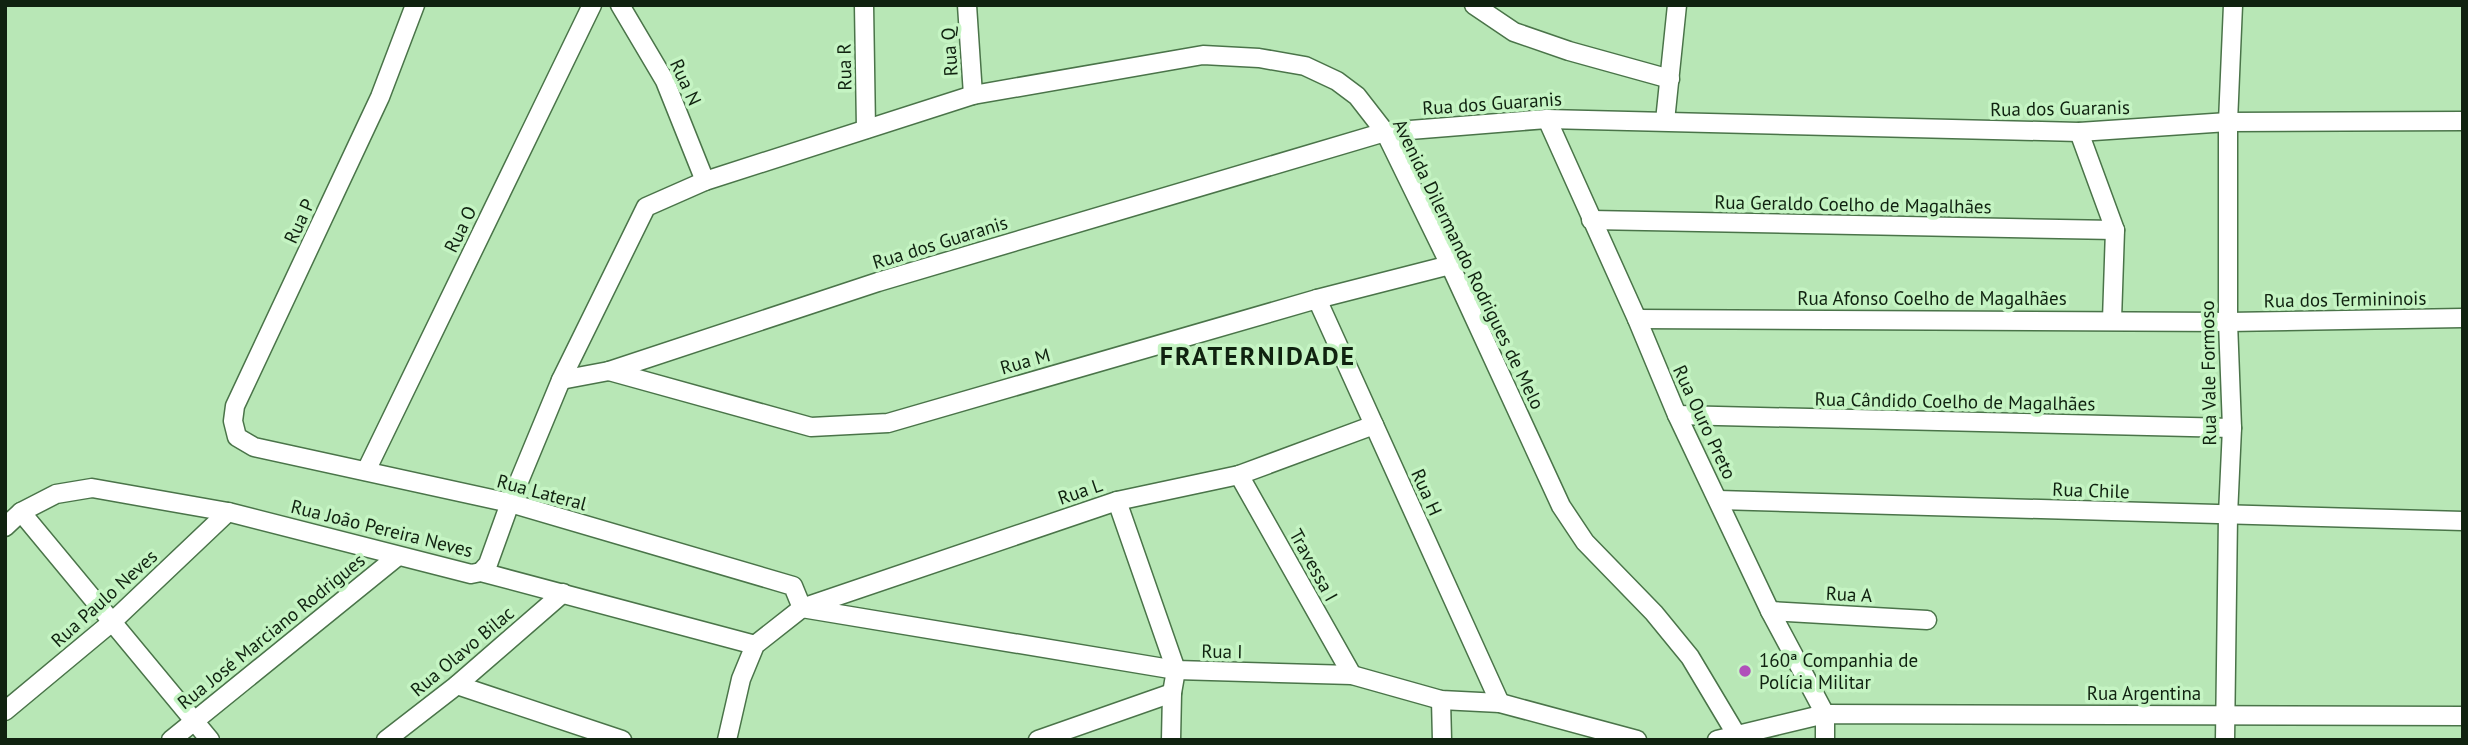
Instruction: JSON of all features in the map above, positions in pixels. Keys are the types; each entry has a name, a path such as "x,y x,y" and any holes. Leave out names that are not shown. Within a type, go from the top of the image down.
{"street":[{"name":"Rua P","path":"254,447 237,437 233,421 235,406 380,97 415,5"},
{"name":"Rua O","path":"366,471 592,5"},
{"name":"Rua N","path":"620,5 665,81 705,181"},
{"name":"Rua R","path":"864,5 866,128"},
{"name":"Rua Q","path":"967,5 973,95"},
{"path":"1474,5 1514,32 1569,51 1670,79"},
{"path":"1665,121 1677,5"},
{"name":"Rua Vale Formoso","path":"2225,740 2232,428 2228,322 2228,122 2233,5"},
{"name":"Avenida Dilermando Rodrigues de Melo","path":"481,572 488,564 561,380 646,207 705,181 973,95 1203,55 1259,58 1305,66 1337,81 1357,96 1385,132 1450,265 1561,506 1585,541 1654,613 1690,657 1736,734"},
{"name":"Rua dos Guaranis","path":"561,380 609,371 878,282 1385,132 1547,119 2079,132 2228,122 2463,121"},
{"name":"Rua Ouro Preto","path":"1547,119 1677,415 1770,611 1825,714 1825,740"},
{"path":"2079,132 2115,230 2112,320"},
{"name":"Rua Geraldo Coelho de Magalhães","path":"1591,220 2115,230"},
{"name":"Rua M","path":"609,371 811,427 888,423 1318,299 1450,265"},
{"name":"Rua H","path":"1318,299 1500,703"},
{"name":"Rua dos Termininois","path":"2228,322 2463,318"},
{"name":"Rua Afonso Coelho de Magalhães","path":"1637,319 2228,322"},
{"name":"Rua Cândido Coelho de Magalhães","path":"1677,415 2232,428"},
{"name":"Rua L","path":"755,645 802,608 1117,501 1239,475 1374,425"},
{"name":"Rua Lateral","path":"254,447 510,503 793,586 802,608"},
{"name":"Travessa I","path":"1239,475 1352,675"},
{"name":"Rua João Pereira Neves","path":"5,527 21,512 56,494 92,488 228,512 471,574 481,572 755,645"},
{"name":"Rua Chile","path":"1718,500 2463,520"},
{"path":"1117,501 1176,670 1172,693 1171,740"},
{"path":"21,512 209,740"},
{"name":"Rua Paulo Neves","path":"5,710 112,622 228,512"},
{"name":"Rua José Marciano Rodrigues","path":"171,740 398,556"},
{"name":"Rua Olavo Bilac","path":"386,740 457,685 563,593"},
{"name":"Rua I","path":"802,608 1176,670 1352,675 1441,700 1500,703 1637,740"},
{"name":"Rua A","path":"1770,611 1927,620"},
{"path":"727,740 741,679 755,645"},
{"path":"457,685 622,740"},
{"path":"1038,740 1172,693"},
{"path":"1441,700 1442,740"},
{"path":"1717,740 1825,714"},
{"name":"Rua Argentina","path":"1825,714 2463,716"}],"place":[{"name":"160ª Companhia de Polícia Militar","path":"1745,671"}],"district":[{"name":"FRATERNIDADE","path":"1258,356"}]}
